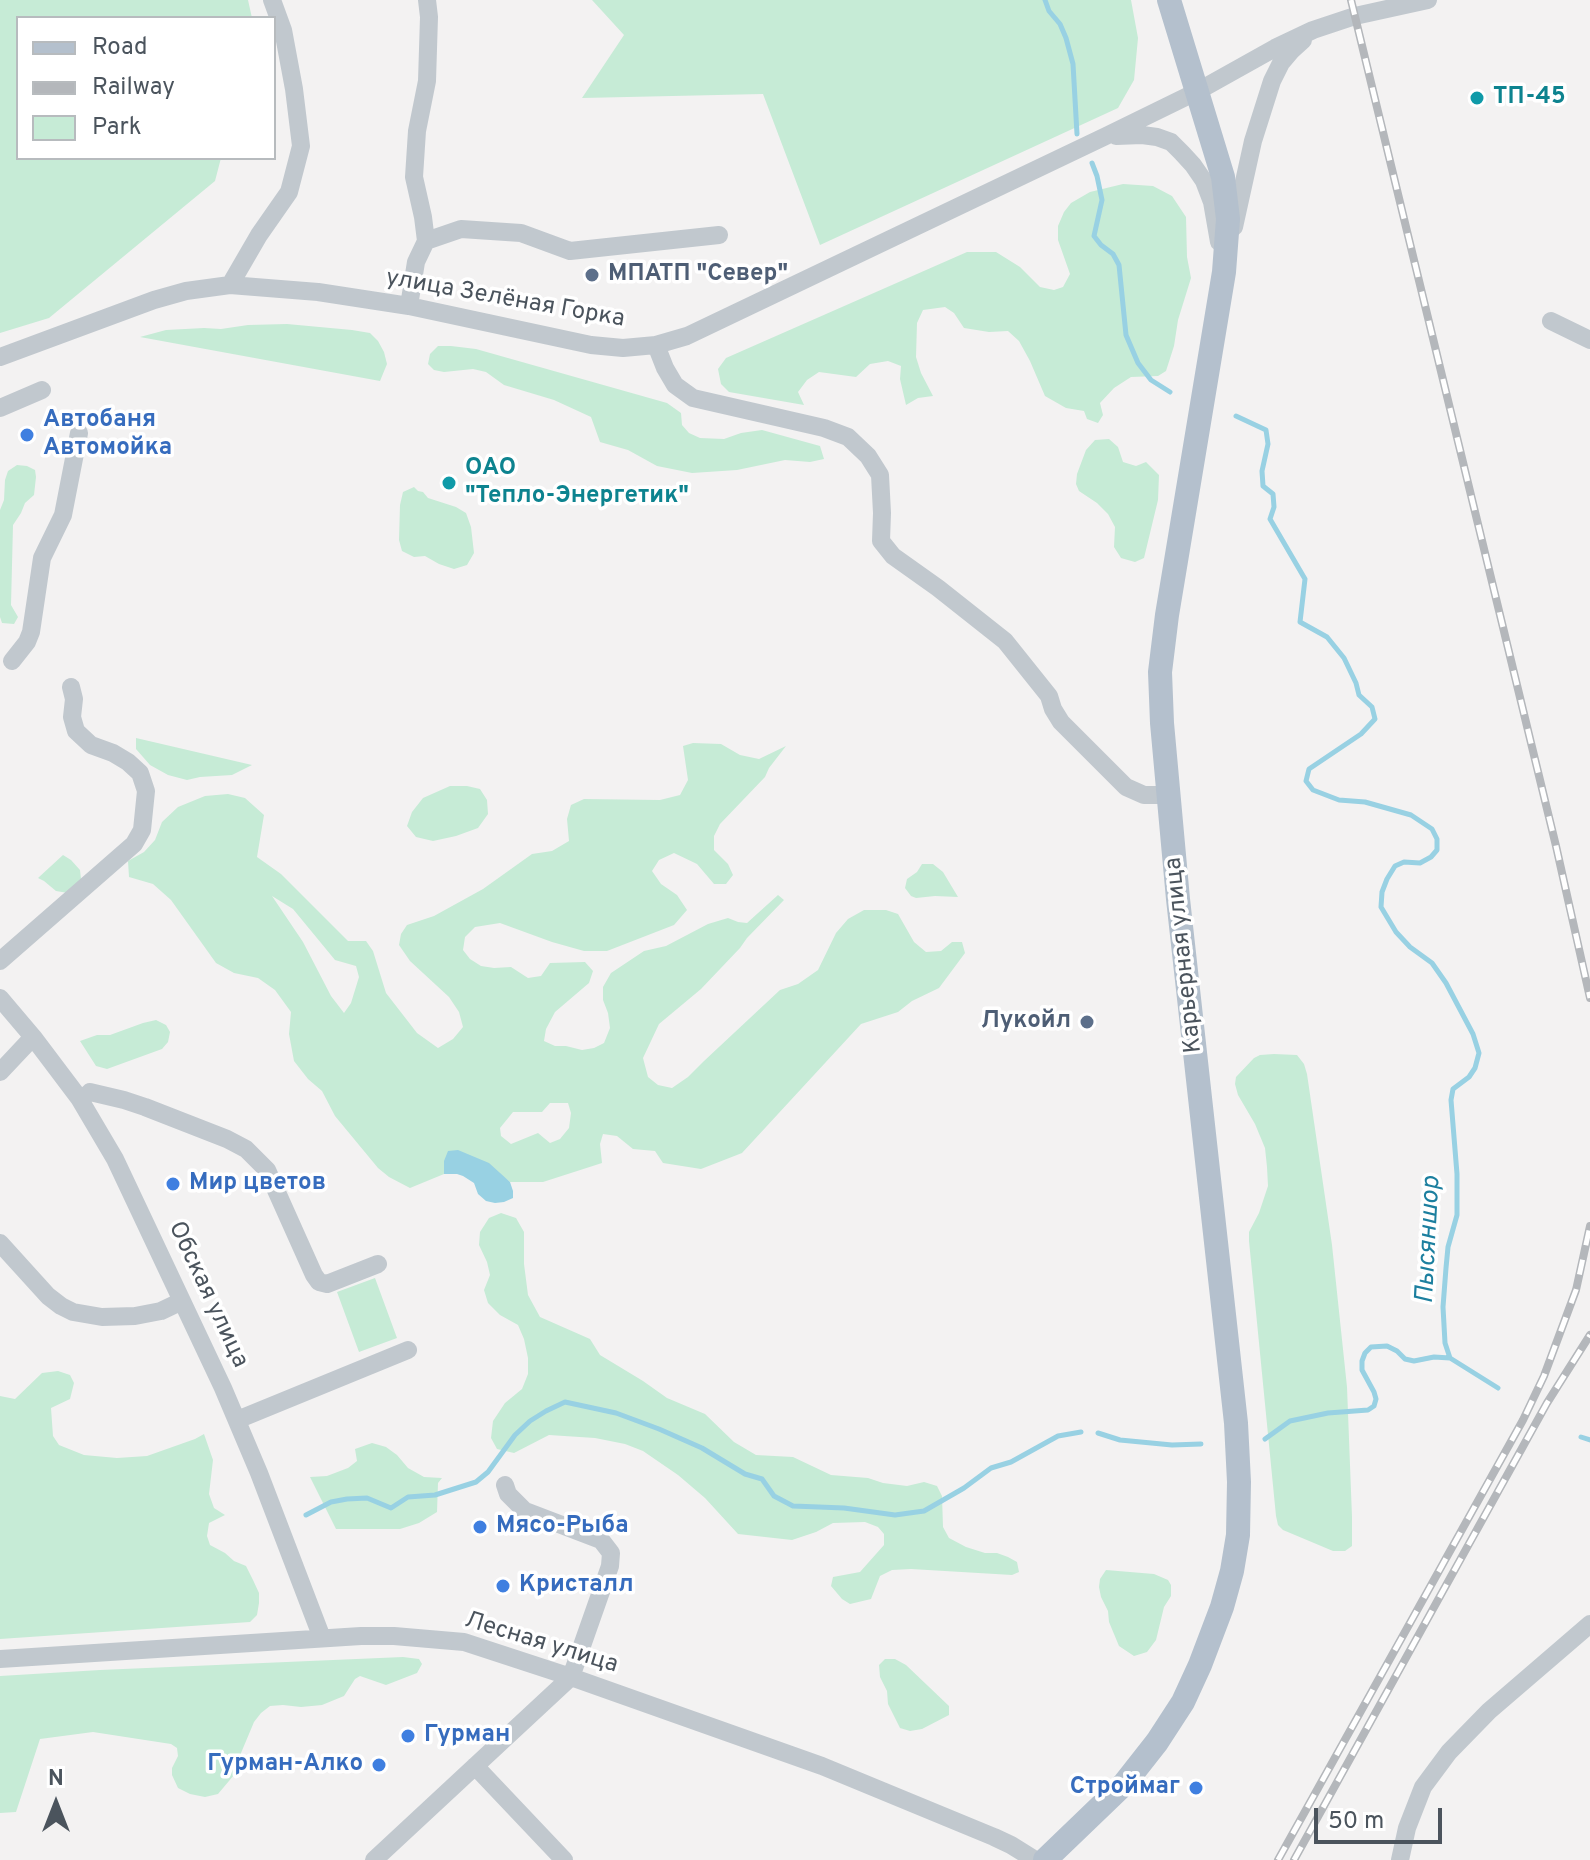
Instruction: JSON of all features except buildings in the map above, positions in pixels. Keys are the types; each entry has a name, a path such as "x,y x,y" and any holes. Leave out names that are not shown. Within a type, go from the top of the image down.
{"main road":[{"name":"Карьерная улица","path":"1045,1860 1124,1784 1183,1702 1222,1607 1238,1535 1236,1423 1168,795 1161,694 1163,647 1224,272 1228,219 1223,177 1169,0"}],"street":[{"path":"230,285 289,192 301,146 283,30 272,0"},
{"path":"409,306 416,262 426,241 414,177 417,131 427,81 427,0"},
{"name":"улица Зелёная Горка","path":"0,357 154,300 186,291 230,285 318,292 409,306 591,345 623,348 656,345 687,336 1106,136 1313,30 1355,16 1428,0"},
{"path":"1224,272 1253,141 1272,81 1281,63 1313,30"},
{"path":"1106,136 1157,137 1171,142 1193,165 1204,181 1212,202 1224,272"},
{"path":"426,241 461,229 521,233 570,251 719,235"},
{"path":"1551,321 1590,340"},
{"path":"656,345 675,385 693,398 824,428 848,437 868,456 880,475 881,541 893,556 1005,641 1049,696 1061,722 1126,787 1144,795 1168,795"},
{"path":"0,408 42,390"},
{"path":"12,661 31,632 42,558 63,515 79,433"},
{"path":"0,961 134,844 142,830 146,791 140,773 113,753 91,745 76,731 71,687"},
{"name":"Обская улица","path":"0,998 79,1098 143,1213 237,1420 322,1638"},
{"path":"0,1072 33,1037"},
{"path":"90,1092 145,1107 246,1149 267,1170 319,1282 327,1284 378,1264"},
{"path":"0,1243 48,1296 73,1312 102,1317 135,1316 161,1311 182,1301"},
{"path":"237,1420 408,1350"},
{"path":"374,1860 571,1677 610,1566 611,1553 601,1540 525,1511 508,1494 505,1485"},
{"path":"1400,1860 1418,1797 1449,1752 1489,1711 1587,1633"},
{"name":"Лесная улица","path":"0,1659 322,1638 394,1636 464,1642 822,1766 994,1837 1035,1860"},
{"path":"475,1766 564,1860"}],"green space":[{"path":"0,0 248,0 252,16 16,16 16,160 220,160 215,181 49,318 0,333"},
{"path":"592,0 1131,0 1138,38 1134,80 1118,108 820,245 763,94 582,98 624,35"},
{"path":"1123,184 1153,186 1172,196 1186,217 1191,278 1166,371 1158,376 1131,377 1114,388 1100,403 1103,415 1098,423 1087,419 1084,411 1066,408 1045,396 1019,341 1008,331 964,328 954,313 945,307 923,310 917,323 916,357 933,396 918,398 906,405 900,379 901,366 888,361 870,364 856,377 819,372 807,380 798,392 804,405 729,392 721,384 718,369 726,358 967,252 996,252 1020,267 1040,287 1054,290 1063,287 1070,274 1058,240 1058,226 1064,212 1071,203 1090,192"},
{"path":"287,324 370,333 378,341 387,364 380,381 140,337 166,330"},
{"path":"438,346 476,349 667,403 681,413 682,425 689,433 700,438 724,439 762,430 820,446 824,459 810,462 785,460 737,470 692,473 657,466 628,450 600,442 591,417 554,400 504,385 486,372 473,369 434,370 428,364 430,354"},
{"path":"1109,439 1118,447 1123,462 1136,466 1146,462 1159,475 1158,500 1144,558 1135,562 1121,558 1114,547 1115,527 1108,514 1079,491 1076,484 1086,450 1095,440"},
{"path":"17,465 35,470 36,477 34,495 25,503 13,525 11,605 18,617 14,624 2,623 0,617 0,510 8,471"},
{"path":"414,487 428,498 466,513 474,553 467,565 454,569 425,556 414,557 402,551 399,540 400,505 403,492"},
{"path":"136,738 252,765 232,775 187,780 168,775 150,765 136,749"},
{"path":"693,743 721,744 740,755 759,759 786,746 765,777 720,824 714,836 714,850 728,864 733,875 726,884 714,884 697,864 674,853 659,860 652,871 661,884 677,895 687,910 674,925 607,951 584,951 500,923 475,927 465,937 463,950 481,966 511,967 528,978 541,976 550,963 585,962 593,971 589,983 555,1012 544,1041 582,1050 604,1043 610,1028 603,987 611,973 644,951 666,946 708,924 728,918 747,923 778,895 784,900 740,948 701,989 659,1024 643,1058 648,1077 658,1085 672,1088 688,1077 780,990 798,984 818,970 836,933 848,919 864,910 886,910 898,914 914,942 926,952 941,951 952,942 962,942 965,953 939,988 912,1001 898,1012 861,1024 742,1153 701,1169 663,1163 655,1151 633,1149 617,1136 603,1134 600,1144 602,1163 543,1182 510,1182 444,1161 444,1174 410,1188 378,1168 335,1116 322,1091 294,1061 289,1034 291,1012 275,990 258,978 234,973 216,963 171,900 153,884 129,877 128,861 144,852 155,840 162,822 178,807 205,796 228,794 245,798 264,815 257,857 281,874 348,941 366,941 373,951 386,993 417,1033 438,1048 453,1039 463,1027 459,1012 449,997 410,961 399,945 407,925 434,916 483,889 532,854 552,851 569,841 567,819 571,805 584,799 660,800 680,795 688,780 683,746","holes":["272,896 293,909 335,960 356,966 359,977 351,1003 344,1013","550,1103 568,1103 571,1113 569,1128 560,1139 550,1143 538,1133 511,1144 501,1136 500,1128 513,1112 542,1112"]},
{"path":"450,786 480,789 487,800 488,814 478,828 456,836 433,841 416,837 407,826 412,812 423,798"},
{"path":"63,855 80,870 81,879 68,893 56,891 38,878"},
{"path":"922,864 933,864 943,872 958,897 911,896 905,888 907,879"},
{"path":"156,1020 166,1025 170,1032 168,1042 162,1049 107,1069 96,1066 80,1041 97,1035 110,1035"},
{"path":"1274,1054 1297,1055 1304,1064 1332,1245 1347,1387 1352,1546 1345,1551 1333,1551 1283,1530 1276,1516 1249,1241 1249,1232 1268,1186 1267,1167 1265,1148 1235,1084 1236,1077 1254,1058"},
{"path":"501,1213 516,1218 524,1232 528,1295 540,1317 590,1339 600,1355 667,1398 705,1414 734,1442 756,1455 793,1457 831,1475 907,1486 924,1482 937,1486 942,1496 943,1527 949,1538 966,1547 1008,1557 1017,1562 1019,1572 1012,1575 892,1570 880,1576 871,1599 850,1604 831,1586 833,1577 860,1572 884,1545 884,1534 878,1527 865,1522 833,1523 792,1540 738,1534 705,1498 678,1475 643,1451 625,1444 595,1438 549,1435 514,1453 497,1449 491,1438 493,1421 505,1403 522,1389 528,1374 528,1358 518,1325 500,1315 488,1303 484,1290 490,1275 479,1245 480,1232 489,1218"},
{"path":"375,1278 397,1338 359,1352 337,1292"},
{"path":"58,1371 70,1375 74,1383 70,1399 51,1408 53,1436 59,1445 84,1455 117,1458 147,1456 204,1434 213,1460 209,1494 214,1508 225,1515 209,1523 207,1536 210,1545 246,1566 253,1580 259,1593 259,1603 257,1615 250,1622 0,1639 0,1396 15,1399 42,1373"},
{"path":"372,1443 386,1447 408,1468 424,1477 442,1478 438,1483 437,1512 419,1523 400,1529 336,1529 310,1477 327,1476 348,1468 357,1461 355,1449"},
{"path":"1106,1570 1154,1574 1168,1580 1171,1585 1171,1596 1164,1607 1156,1640 1147,1652 1134,1656 1119,1646 1099,1587"},
{"path":"403,1657 419,1659 422,1664 417,1673 386,1685 360,1676 344,1696 322,1705 270,1706 254,1722 241,1753 240,1764 218,1794 205,1797 178,1788 172,1775 178,1756 177,1748 171,1744 93,1732 40,1739 16,1812 0,1813 0,1676"},
{"path":"885,1659 895,1659 906,1665 949,1706 949,1715 922,1729 910,1731 900,1728 888,1704 887,1691 880,1677 879,1665"}],"water":[{"path":"458,1150 489,1163 510,1182 513,1198 495,1203 486,1201 478,1194 474,1183 457,1174 444,1174 448,1151"}],"waterway":[{"name":"Пысяншор","path":"1045,0 1049,11 1060,24 1073,64 1077,134"},
{"name":"Пысяншор","path":"1092,163 1102,200 1094,236 1113,254 1119,265 1126,335 1138,363 1151,380 1170,392"},
{"name":"Пысяншор","path":"1236,416 1266,430 1268,444 1262,471 1263,486 1273,494 1274,507 1270,519 1305,579 1300,622 1327,637 1344,658 1359,695 1372,707 1375,719 1361,734 1309,769 1306,781 1313,790 1339,800 1365,802 1411,815 1432,829 1437,839 1437,850 1431,857 1420,863 1404,862 1395,866 1382,892 1381,907 1396,932 1432,963 1446,983 1473,1034 1479,1053 1475,1068 1453,1089 1451,1100 1457,1215 1446,1268 1443,1307 1445,1343 1450,1358 1498,1388"},
{"path":"1265,1439 1290,1421 1328,1413 1368,1410 1374,1406 1374,1392 1362,1370 1365,1353 1371,1347 1387,1346 1405,1359 1414,1361 1450,1358"},
{"path":"306,1515 331,1502 347,1499 367,1498 391,1508 408,1497 435,1495 476,1482 530,1421 565,1402 616,1413 702,1448 745,1474 762,1479 774,1496 793,1506 844,1508 895,1515 924,1511 991,1468 1011,1462 1058,1436 1081,1432"},
{"path":"1098,1433 1120,1440 1172,1445 1201,1444"},
{"name":"Пысяншор","path":"1581,1437 1590,1440"}],"railway":[{"path":"1351,0 1590,998"},
{"path":"1278,1860 1523,1420 1544,1376 1576,1290 1590,1226"},
{"path":"1294,1860 1547,1403 1590,1335"}],"place":[{"name":"ТП-45","path":"1477,98"},
{"name":"МПАТП \"Север\"","path":"592,275"},
{"name":"Автобаня Автомойка","path":"27,435"},
{"name":"ОАО \"Тепло-Энергетик\"","path":"449,483"},
{"name":"Лукойл","path":"1087,1022"},
{"name":"Мир цветов","path":"173,1184"},
{"name":"Мясо-Рыба","path":"480,1527"},
{"name":"Кристалл","path":"503,1586"},
{"name":"Гурман","path":"408,1736"},
{"name":"Гурман-Алко","path":"379,1765"},
{"name":"Строймаг","path":"1196,1788"}]}
